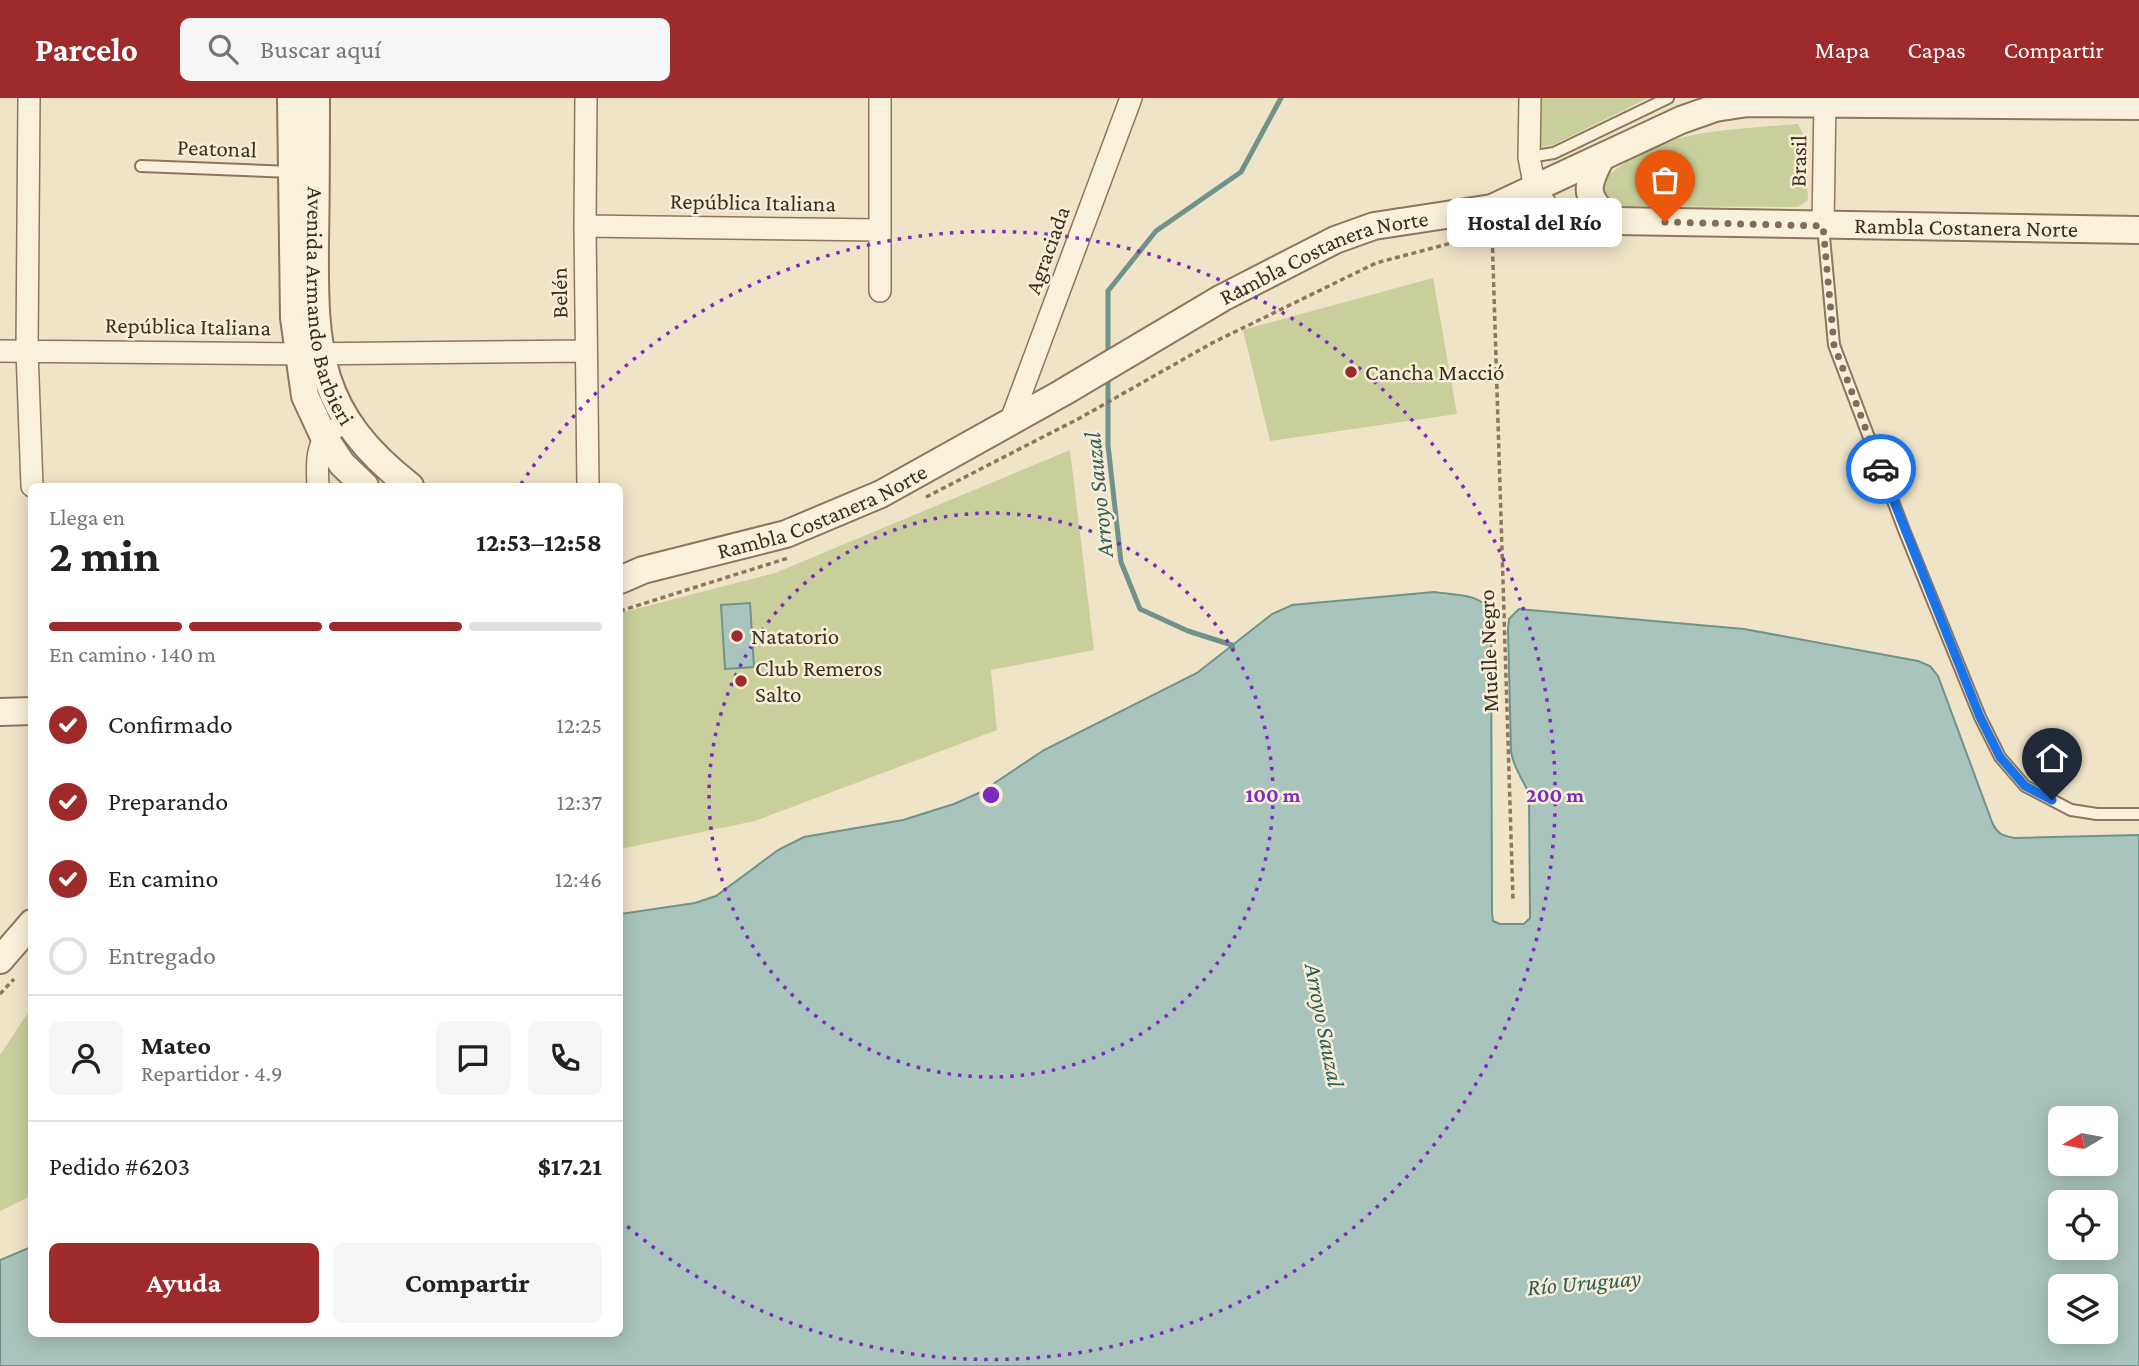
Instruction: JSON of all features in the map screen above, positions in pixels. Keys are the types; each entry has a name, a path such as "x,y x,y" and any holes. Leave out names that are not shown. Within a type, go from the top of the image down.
{"street":[{"path":"29,98 27,351 32,483"},
{"name":"Avenida Armando Barbieri","path":"290,98 294,318 345,420 356,435 407,483"},
{"name":"Avenida Armando Barbieri","path":"317,98 315,314 305,396 324,437 342,464 362,483"},
{"name":"Belén","path":"586,98 588,483"},
{"path":"880,98 880,291"},
{"name":"Agraciada","path":"1011,420 1131,98"},
{"path":"1530,98 1529,157 1535,189 1557,220"},
{"path":"1492,220 1535,189 1681,120 1748,100 2139,106"},
{"name":"Brasil","path":"1823,226 1825,101"},
{"path":"1601,158 1592,176 1590,194 1594,206 1612,221"},
{"name":"Rambla Costanera Norte","path":"627,571 786,534 881,494 1062,393 1222,298 1303,254 1374,226 1492,220 1557,220 2139,230"},
{"name":"República Italiana","path":"585,226 879,230"},
{"name":"República Italiana","path":"0,351 586,351"},
{"path":"318,483 317,460 324,437 345,420"},
{"path":"0,712 28,711"},
{"path":"0,960 28,928"}],"lane":[{"path":"1529,157 1554,153 1668,98"},
{"name":"Peatonal","path":"141,166 292,172"},
{"path":"1823,226 1834,345 1909,542 1980,717 2000,757 2025,786 2071,810 2097,814 2139,814"}],"path":[{"path":"1080,418 1212,343 1376,263 1492,220"},
{"name":"Muelle Negro","path":"1492,220 1513,900"}],"green space":[{"path":"1539,98 1648,98 1553,145 1537,148"},
{"path":"1798,124 1805,138 1808,200 1798,207 1618,206 1610,203 1601,192 1603,178 1647,149 1671,140 1743,128"},
{"name":"Cancha Macció","path":"1433,278 1457,414 1270,441 1243,330"},
{"path":"1070,450 1094,650 991,670 997,730 755,821 623,848 623,612 775,573"},
{"path":"28,1013 28,1197 0,1211 0,1055"}],"water":[{"name":"Río Uruguay","path":"1434,592 1481,601 1491,612 1493,921 1500,924 1524,924 1530,918 1529,795 1511,751 1508,629 1509,619 1519,609 1744,629 1918,661 1930,666 1938,676 1998,832 2015,838 2139,835 2139,1366 0,1366 0,1260 28,1248 28,1337 623,1337 623,914 695,903 716,896 778,850 804,837 903,820 954,804 981,792 1044,750 1197,673 1272,614 1292,605"},
{"name":"Natatorio","path":"750,603 754,667 725,669 721,605"}],"waterway":[{"name":"Arroyo Sauzal","path":"1108,356 1108,291 1156,231 1241,172 1281,98"},
{"name":"Arroyo Sauzal","path":"1108,376 1108,445 1121,562 1140,609 1188,631 1232,645 1233,649"}],"way so far":[{"path":"1665,222 1823,226 1834,345 1881,469"}],"place":[{"name":"Hostal del Río","path":"1665,222"},
{"name":"Cancha Macció","path":"1351,372"},
{"name":"Natatorio","path":"737,636"},
{"name":"Club Remeros Salto","path":"741,681"}],"route":[{"path":"1881,469 1980,717 2000,757 2025,786 2052,800"}]}
